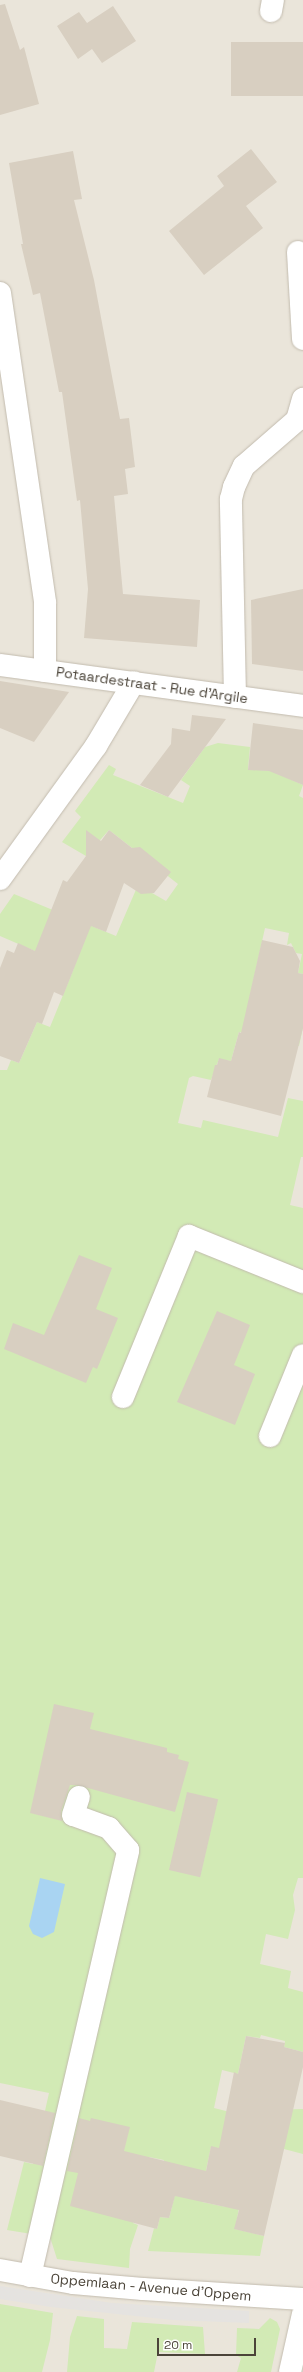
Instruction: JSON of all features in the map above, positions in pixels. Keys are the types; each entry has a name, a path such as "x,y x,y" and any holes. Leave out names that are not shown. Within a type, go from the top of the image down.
{"street":[{"path":"298,252 303,339"},
{"path":"0,294 45,603 45,671"},
{"path":"235,697 231,499 234,487 244,466 297,420 303,399"},
{"name":"Potaardestraat - Rue d'Argile","path":"0,665 303,706"},
{"path":"0,879 96,746 134,682"},
{"path":"123,1396 189,1236 303,1282"},
{"path":"270,1436 303,1355"},
{"path":"30,2276 128,1850 109,1828 73,1815 80,1797"},
{"name":"Oppemlaan - Avenue d'Oppem","path":"0,2270 30,2276 143,2290 303,2299"},
{"path":"290,2372 303,2314"}],"shaded area":[{"path":"0,0 303,0 303,2372 0,2372"},
{"path":"0,2286 112,2303 249,2311 249,2323 173,2320 51,2307 0,2299"}],"green space":[{"path":"218,743 250,747 248,769 272,771 303,785 299,796 303,798 303,974 298,973 302,954 296,953 291,943 287,945 289,933 265,928 249,1000 303,1027 299,1046 239,1032 231,1061 219,1059 211,1080 193,1076 189,1078 178,1123 201,1128 203,1120 278,1137 288,1098 303,1101 303,1157 301,1157 290,1205 303,1208 303,1878 298,1878 293,1895 295,1910 288,1939 266,1934 260,1964 291,1971 288,1988 303,1992 303,2052 284,2047 285,2041 261,2035 260,2038 246,2036 238,2074 222,2070 214,2108 226,2111 303,2109 303,2154 284,2149 244,2154 211,2147 202,2189 202,2202 226,2207 240,2203 235,2229 264,2236 260,2256 148,2251 154,2228 157,2229 160,2217 169,2218 181,2171 163,2167 164,2160 149,2157 133,2223 138,2225 130,2249 129,2268 57,2259 50,2237 7,2230 24,2162 33,2164 49,2093 0,2083 0,1070 7,1070 11,1060 19,1063 37,1022 50,1027 74,968 0,936 0,914 14,894 116,936 138,885 166,901 178,884 109,830 86,856 62,842 81,817 75,811 109,765 116,769 113,775 183,803 190,786 181,780 205,747"},
{"path":"0,2304 53,2313 50,2340 42,2372 0,2372"},
{"path":"77,2316 104,2319 104,2348 127,2349 132,2322 203,2327 205,2354 158,2352 154,2372 67,2372 70,2337"},
{"path":"270,2318 277,2322 280,2329 271,2372 237,2372 241,2358 236,2355 237,2328 259,2329"}],"water":[{"path":"40,1878 65,1884 54,1932 42,1938 33,1934 29,1926"}],"building":[{"path":"5,4 20,50 24,47 39,104 0,115 0,5"},
{"path":"113,6 136,41 102,63 92,49 78,59 57,26 79,12 87,23"},
{"path":"231,42 303,42 303,96 231,96"},
{"path":"251,149 277,182 246,206 263,228 204,275 169,231 224,186 217,176"},
{"path":"73,151 82,199 74,200 94,280 120,419 129,418 135,467 125,469 128,494 114,496 123,594 200,600 197,647 84,638 88,589 80,500 77,501 62,392 59,392 40,293 33,295 21,244 23,244 9,163"},
{"path":"303,589 303,671 252,664 251,600"},
{"path":"0,681 69,692 34,742 0,728"},
{"path":"192,715 226,719 168,797 140,785 171,744 172,728 190,731"},
{"path":"253,723 303,730 303,785 269,771 248,770"},
{"path":"86,830 101,841 109,830 132,848 140,847 171,872 154,893 141,894 124,883 106,932 91,926 63,996 54,992 42,1024 37,1022 19,1063 0,1056 0,968 7,950 14,953 18,943 35,951 63,880 67,882 86,856"},
{"path":"262,940 293,947 300,961 298,973 303,974 303,1028 281,1116 207,1097 215,1065 217,1065 219,1058 231,1061 239,1032 241,1033"},
{"path":"79,1255 112,1268 96,1309 118,1318 97,1369 93,1367 86,1383 4,1349 13,1323 44,1335"},
{"path":"217,1311 250,1325 234,1365 255,1374 235,1425 177,1402"},
{"path":"54,1704 94,1713 90,1729 167,1748 167,1752 179,1755 178,1759 189,1762 175,1812 77,1785 70,1785 61,1811 62,1821 30,1813"},
{"path":"187,1792 218,1799 200,1877 169,1870"},
{"path":"246,2036 285,2043 284,2047 303,2052 303,2067 264,2236 234,2229 239,2210 175,2196 169,2218 160,2217 157,2229 70,2206 78,2173 67,2171 79,2118 90,2121 91,2118 130,2127 124,2151 206,2171 211,2146 219,2148 234,2072 238,2074"},
{"path":"0,2100 55,2113 43,2166 0,2156"}]}
